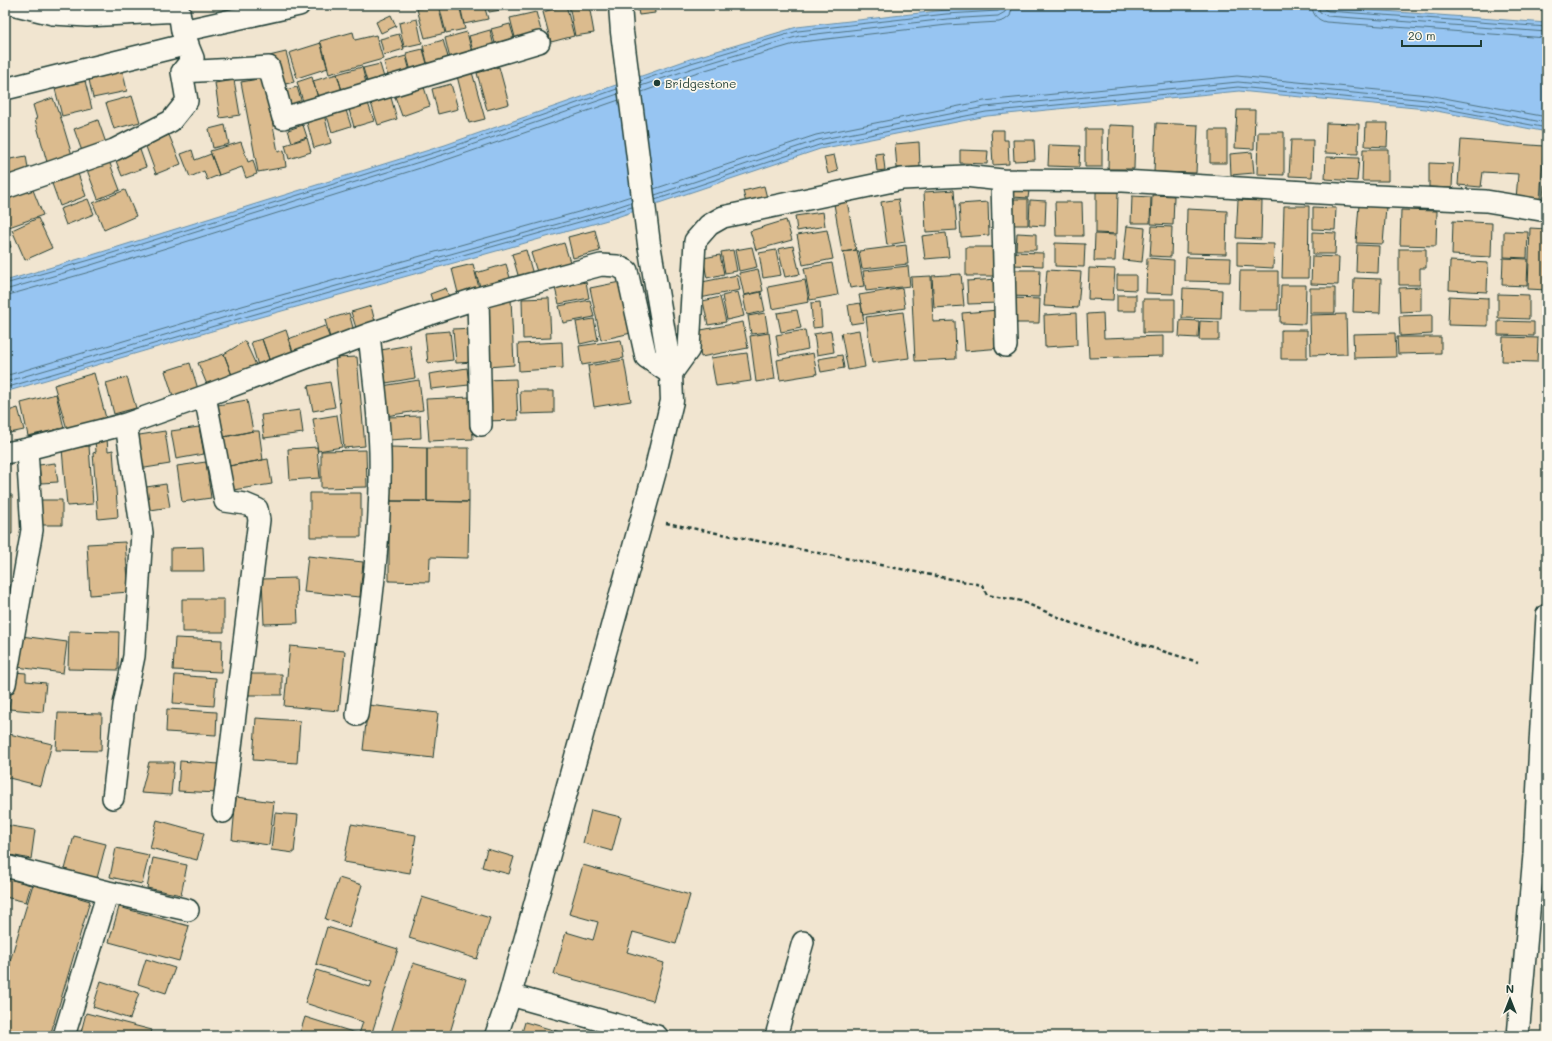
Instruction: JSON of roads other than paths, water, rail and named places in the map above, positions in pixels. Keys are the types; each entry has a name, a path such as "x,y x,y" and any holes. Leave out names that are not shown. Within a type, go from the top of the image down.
{"street":[{"path":"16,5 53,14 182,23"},
{"path":"5,90 182,23 299,5"},
{"path":"496,1036 510,995 642,518 672,401 671,374 649,244 622,32 620,5"},
{"path":"5,188 114,150 171,121 187,101 182,72 193,58 182,23"},
{"path":"182,72 269,67 283,118 539,42"},
{"path":"671,374 689,349 695,241 709,225 723,217 902,179 965,176 1002,180 1123,182 1354,196 1486,201 1547,212"},
{"path":"1002,180 1006,346"},
{"path":"5,453 27,449 126,424 369,334 478,298 601,265 617,266 627,272 646,357 671,374"},
{"path":"478,298 481,425"},
{"path":"357,715 375,577 379,482 378,420 369,334"},
{"path":"205,396 225,501 245,504 257,509 259,520 223,812"},
{"path":"113,798 124,704 134,656 142,533 126,424"},
{"path":"5,684 32,530 27,449"},
{"path":"1518,1036 1534,855 1547,615"},
{"path":"5,866 108,892 188,910"},
{"path":"64,1036 108,892"},
{"path":"776,1036 803,942"},
{"path":"510,995 657,1036"}],"water":[{"path":"1034,5 1301,5 1547,23 1547,132 1426,109 1239,91 987,116 820,149 611,219 239,323 5,392 5,281 445,145 690,59 797,27 946,10"}],"place":[{"name":"Bridgestone","path":"657,83"}]}
